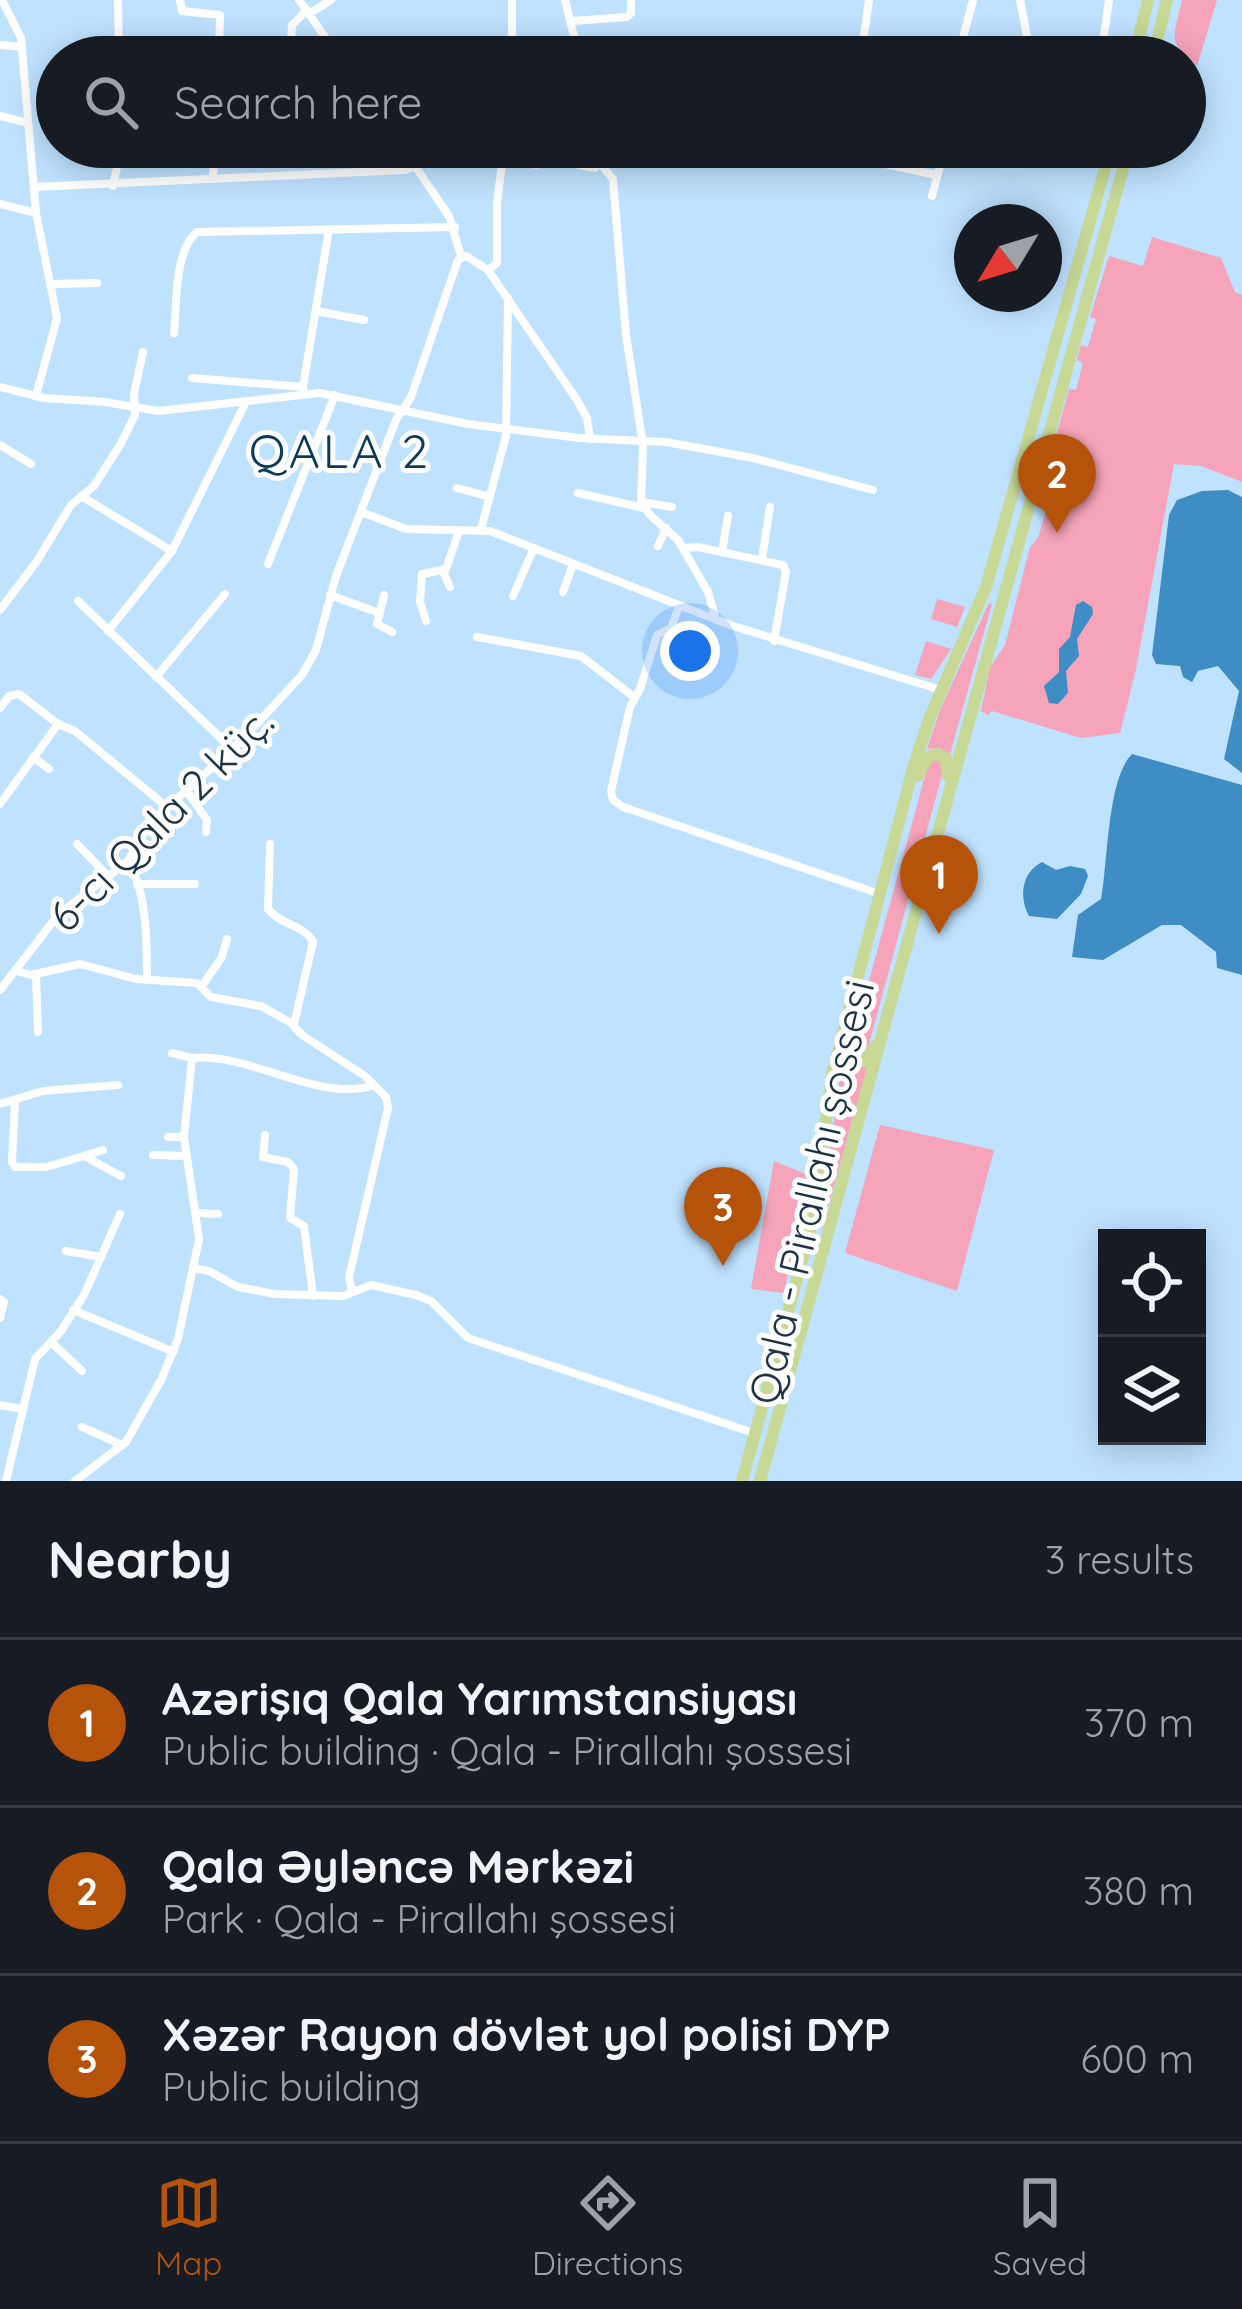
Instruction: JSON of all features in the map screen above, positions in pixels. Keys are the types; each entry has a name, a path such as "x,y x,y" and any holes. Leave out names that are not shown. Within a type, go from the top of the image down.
{"main road":[{"path":"1139,36 1148,0"},
{"path":"1158,36 1167,0"},
{"name":"Qala - Pirallahı şossesi","path":"742,1481 814,1216 829,1093 899,820 924,733 986,587 1105,168"},
{"name":"Qala - Pirallahı şossesi","path":"760,1481 998,605 1123,168"},
{"path":"899,820 927,758 941,755 948,772 938,835"},
{"path":"854,994 846,1043 848,1055 856,1062 870,1057 890,1011"}],"street":[{"path":"2,0 17,25 22,47 36,213 56,326 36,397"},
{"path":"118,0 119,36"},
{"path":"180,0 182,11 220,15 220,36"},
{"path":"299,0 324,36"},
{"path":"512,0 512,36"},
{"path":"566,0 575,36"},
{"path":"572,21 627,17 632,13 631,0"},
{"path":"864,36 869,0"},
{"path":"964,36 973,0"},
{"path":"1020,0 1027,36"},
{"path":"1104,36 1109,0"},
{"path":"291,36 292,25 331,1"},
{"path":"2,45 22,47"},
{"path":"0,116 28,123"},
{"path":"113,186 117,168"},
{"path":"213,168 213,179"},
{"path":"34,187 410,168"},
{"path":"417,168 455,227 461,256 488,270 508,298 583,410 590,439"},
{"path":"488,270 497,260 501,168"},
{"path":"604,168 613,179 626,334 642,440 642,505 683,548 708,592 716,620"},
{"path":"903,168 937,176"},
{"path":"932,196 939,168"},
{"path":"0,204 36,213"},
{"path":"173,333 182,264 194,234 455,227"},
{"path":"304,391 329,228"},
{"name":"6-cı Qala 2 küç.","path":"0,990 58,915 128,861 146,827 232,749 302,675 316,650 330,595 461,256"},
{"path":"52,284 97,283"},
{"path":"482,529 507,429 508,298"},
{"path":"316,311 364,320"},
{"path":"0,610 71,506 107,467 134,419 143,352"},
{"path":"192,378 335,395 507,429 642,440 753,458 873,490"},
{"path":"0,387 36,397 166,411 304,391"},
{"path":"268,564 335,395"},
{"path":"108,632 172,550 247,402"},
{"path":"0,445 31,464"},
{"path":"457,488 490,496"},
{"path":"578,494 672,507"},
{"path":"81,496 172,550"},
{"path":"762,559 770,507"},
{"path":"361,512 406,529 482,529 716,620 941,690"},
{"path":"722,551 728,516"},
{"path":"658,546 666,528"},
{"path":"450,587 443,571 459,531"},
{"path":"513,596 534,548"},
{"path":"683,548 783,565 786,572 774,640"},
{"path":"563,592 573,564"},
{"path":"426,621 420,578 430,570 443,571"},
{"path":"157,677 225,594"},
{"path":"330,595 379,613"},
{"path":"384,595 379,627 392,632"},
{"path":"78,601 232,749"},
{"path":"680,606 671,628 657,635 634,697 611,791 616,803 881,895"},
{"path":"478,637 581,656 634,697"},
{"path":"0,708 9,696 19,694 75,731 166,807"},
{"path":"0,804 58,724"},
{"path":"33,757 49,769"},
{"path":"186,790 207,820 206,832"},
{"path":"77,844 108,876"},
{"path":"270,844 268,909 309,934 314,943 294,1025"},
{"path":"128,861 136,884 147,979"},
{"path":"136,884 195,884"},
{"path":"202,986 224,955 227,939"},
{"path":"17,971 36,974 80,964 147,979 183,979 202,986 211,997 261,1006 374,1085 388,1105 350,1276 352,1291"},
{"path":"36,974 38,1032"},
{"path":"172,1054 266,1070 336,1091 374,1085"},
{"path":"75,1481 122,1445 174,1352 199,1245 184,1137 192,1058"},
{"path":"0,1103 43,1091 118,1085"},
{"path":"15,1102 15,1167 46,1167 103,1150"},
{"path":"265,1136 263,1156 289,1162 294,1169 290,1218 304,1226 313,1296"},
{"path":"168,1137 184,1137"},
{"path":"153,1155 186,1156"},
{"path":"84,1156 122,1176"},
{"path":"6,1481 35,1359 88,1288 120,1214"},
{"path":"197,1214 218,1214"},
{"path":"66,1252 100,1257"},
{"path":"193,1268 246,1289 343,1297 371,1285 424,1298 468,1338 755,1433"},
{"path":"0,1299 4,1302 0,1318"},
{"path":"74,1310 174,1352"},
{"path":"51,1342 82,1371"},
{"path":"0,1405 22,1409"},
{"path":"82,1427 122,1445"}],"shaded area":[{"path":"1182,0 1217,0 1206,36 1175,36"},
{"path":"1152,237 1221,258 1235,292 1242,295 1242,482 1201,466 1174,464 1120,733 1081,738 981,711 990,667 1005,645 1030,547 1038,538 1053,485 1044,481 1069,389 1076,390 1083,363 1077,360 1081,345 1088,347 1096,319 1090,317 1109,256 1143,266"},
{"path":"937,599 965,607 957,627 931,619"},
{"path":"989,603 950,754 927,749 940,710"},
{"path":"926,641 951,649 931,679 915,675"},
{"path":"934,759 942,762 943,771 869,1044 863,1054 856,1054 852,1043 928,765"},
{"path":"843,1058 853,1067 868,1065 822,1228 819,1227"},
{"path":"880,1125 994,1150 957,1291 845,1253"},
{"path":"774,1161 808,1175 784,1293 751,1289"}],"water":[{"path":"1228,490 1242,497 1242,773 1224,759 1239,691 1218,666 1198,671 1192,682 1183,677 1180,666 1156,664 1152,655 1169,515 1177,500 1202,491"},
{"path":"1083,601 1093,614 1077,639 1079,656 1066,671 1068,693 1058,704 1049,703 1044,686 1059,672 1059,649 1070,637 1076,605"},
{"path":"1132,754 1242,785 1242,975 1217,968 1216,952 1181,925 1162,925 1103,960 1072,957 1078,915 1101,899 1113,801"},
{"path":"1042,862 1056,870 1085,869 1088,876 1081,894 1057,919 1029,916 1026,909 1026,879"}],"place":[{"name":"Qala Əyləncə Mərkəzi","path":"1057,533"},
{"name":"Azərişıq Qala Yarımstansiyası","path":"939,934"},
{"name":"Xəzər Rayon dövlət yol polisi DYP","path":"723,1266"}],"district":[{"name":"QALA 2","path":"340,450"}]}
